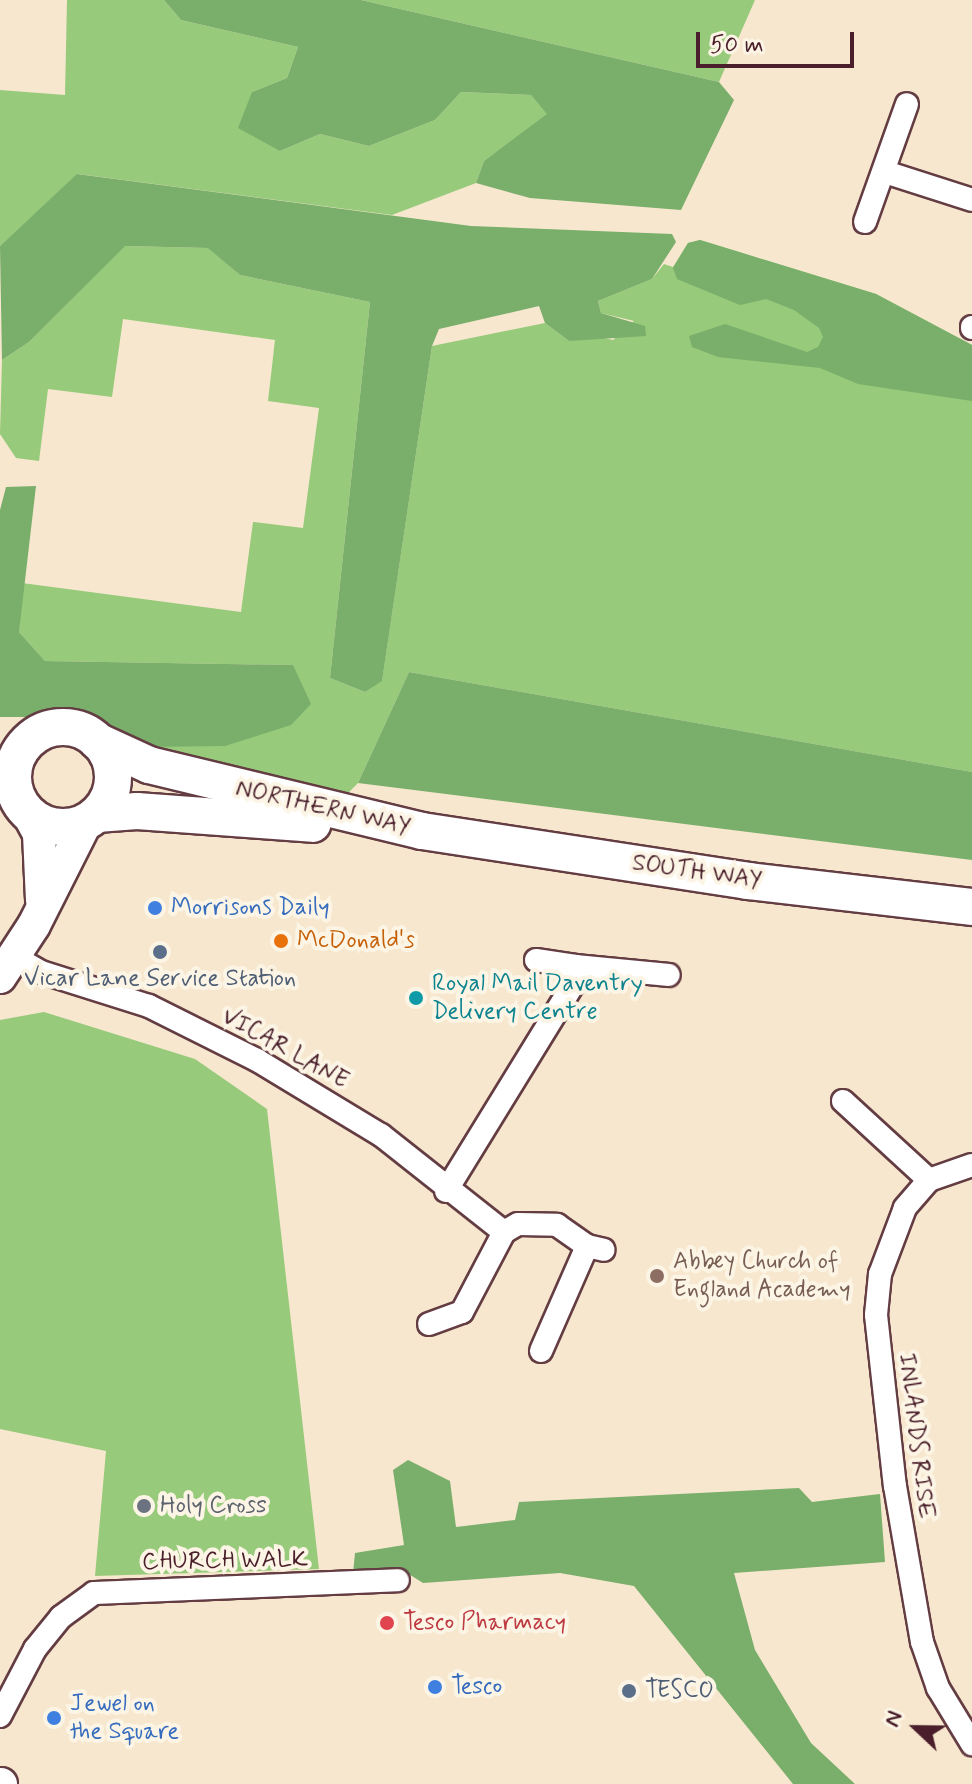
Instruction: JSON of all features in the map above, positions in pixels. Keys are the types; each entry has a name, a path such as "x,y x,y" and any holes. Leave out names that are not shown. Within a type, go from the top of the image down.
{"main road":[{"path":"0,736 72,728 97,741 112,768 112,786 42,903 8,967"},
{"path":"37,734 16,760 13,775 17,802 39,834 42,903"},
{"name":"NORTHERN WAY","path":"97,741 149,765 422,831"},
{"path":"17,802 54,827 92,818"},
{"name":"NORTHERN WAY","path":"92,818 137,811 422,831"},
{"name":"SOUTH WAY","path":"422,831 748,881 972,907"}],"street":[{"path":"865,222 907,104"},
{"path":"885,172 972,200"},
{"path":"536,960 669,975"},
{"path":"446,1191 572,986 576,966"},
{"name":"VICAR LANE","path":"8,967 41,972 149,1006 257,1060 381,1135 446,1191 504,1232"},
{"path":"843,1101 929,1180 972,1165"},
{"name":"INLANDS RISE","path":"929,1180 905,1208 889,1242 876,1315 895,1486 922,1642 938,1688 972,1744"},
{"path":"429,1324 462,1312 504,1232 518,1224 557,1225 595,1248 541,1351"},
{"name":"CHURCH WALK","path":"0,1716 35,1649 61,1617 94,1593 398,1580"}],"green space":[{"path":"67,0 164,0 181,20 298,47 287,78 252,92 280,151 320,134 369,146 435,120 461,92 531,95 548,114 484,161 476,183 392,215 78,174 0,246 0,90 65,95"},
{"path":"164,0 361,0 719,82 734,100 681,210 530,198 476,183 484,161 547,114 531,95 461,92 435,120 369,146 320,134 280,151 238,128 252,92 287,78 298,47 181,20"},
{"path":"361,0 755,0 719,82"},
{"path":"77,174 471,226 672,234 676,242 652,279 598,301 601,313 645,326 646,336 569,341 545,323 539,306 439,329 432,346 382,681 365,692 330,678 370,302 240,275 208,248 125,246 29,342 2,360 0,246"},
{"path":"700,240 876,294 972,345 972,772 409,672 358,783 343,798 140,747 293,665 45,661 19,632 22,583 241,612 253,522 303,528 319,408 268,401 275,340 123,319 112,397 48,389 39,461 16,458 0,434 2,360 29,342 124,246 209,248 240,275 370,302 330,678 365,692 382,680 432,346 545,323 569,341 594,336 613,340 634,321 601,313 598,301 652,279 664,264 673,267 688,243"},
{"path":"700,240 876,294 972,345 972,401 858,384 820,368 718,357 692,347 689,336 725,324 807,352 818,347 823,337 819,328 794,310 766,299 740,305 677,279 673,268 688,243"},
{"path":"36,486 19,632 45,661 293,665 311,704 291,725 225,746 140,747 68,717 0,717 0,510 6,487"},
{"path":"409,672 972,772 972,860 358,783"},
{"path":"44,1012 195,1059 267,1109 319,1569 95,1576 106,1451 0,1429 0,1020"},
{"path":"408,1460 450,1481 456,1527 515,1520 519,1502 799,1488 812,1502 880,1494 885,1562 734,1573 755,1650 811,1743 855,1784 793,1784 634,1586 560,1573 423,1583 404,1571 353,1573 355,1553 404,1545 393,1470"}],"place":[{"name":"Morrisons Daily","path":"155,908"},
{"name":"McDonald's","path":"281,941"},
{"name":"Vicar Lane Service Station","path":"160,952"},
{"name":"Royal Mail Daventry Delivery Centre","path":"416,998"},
{"name":"Abbey Church of England Academy","path":"657,1276"},
{"name":"Holy Cross","path":"144,1506"},
{"name":"Tesco Pharmacy","path":"387,1623"},
{"name":"Tesco","path":"435,1687"},
{"name":"TESCO","path":"629,1691"},
{"name":"Jewel on the Square","path":"54,1718"}]}
